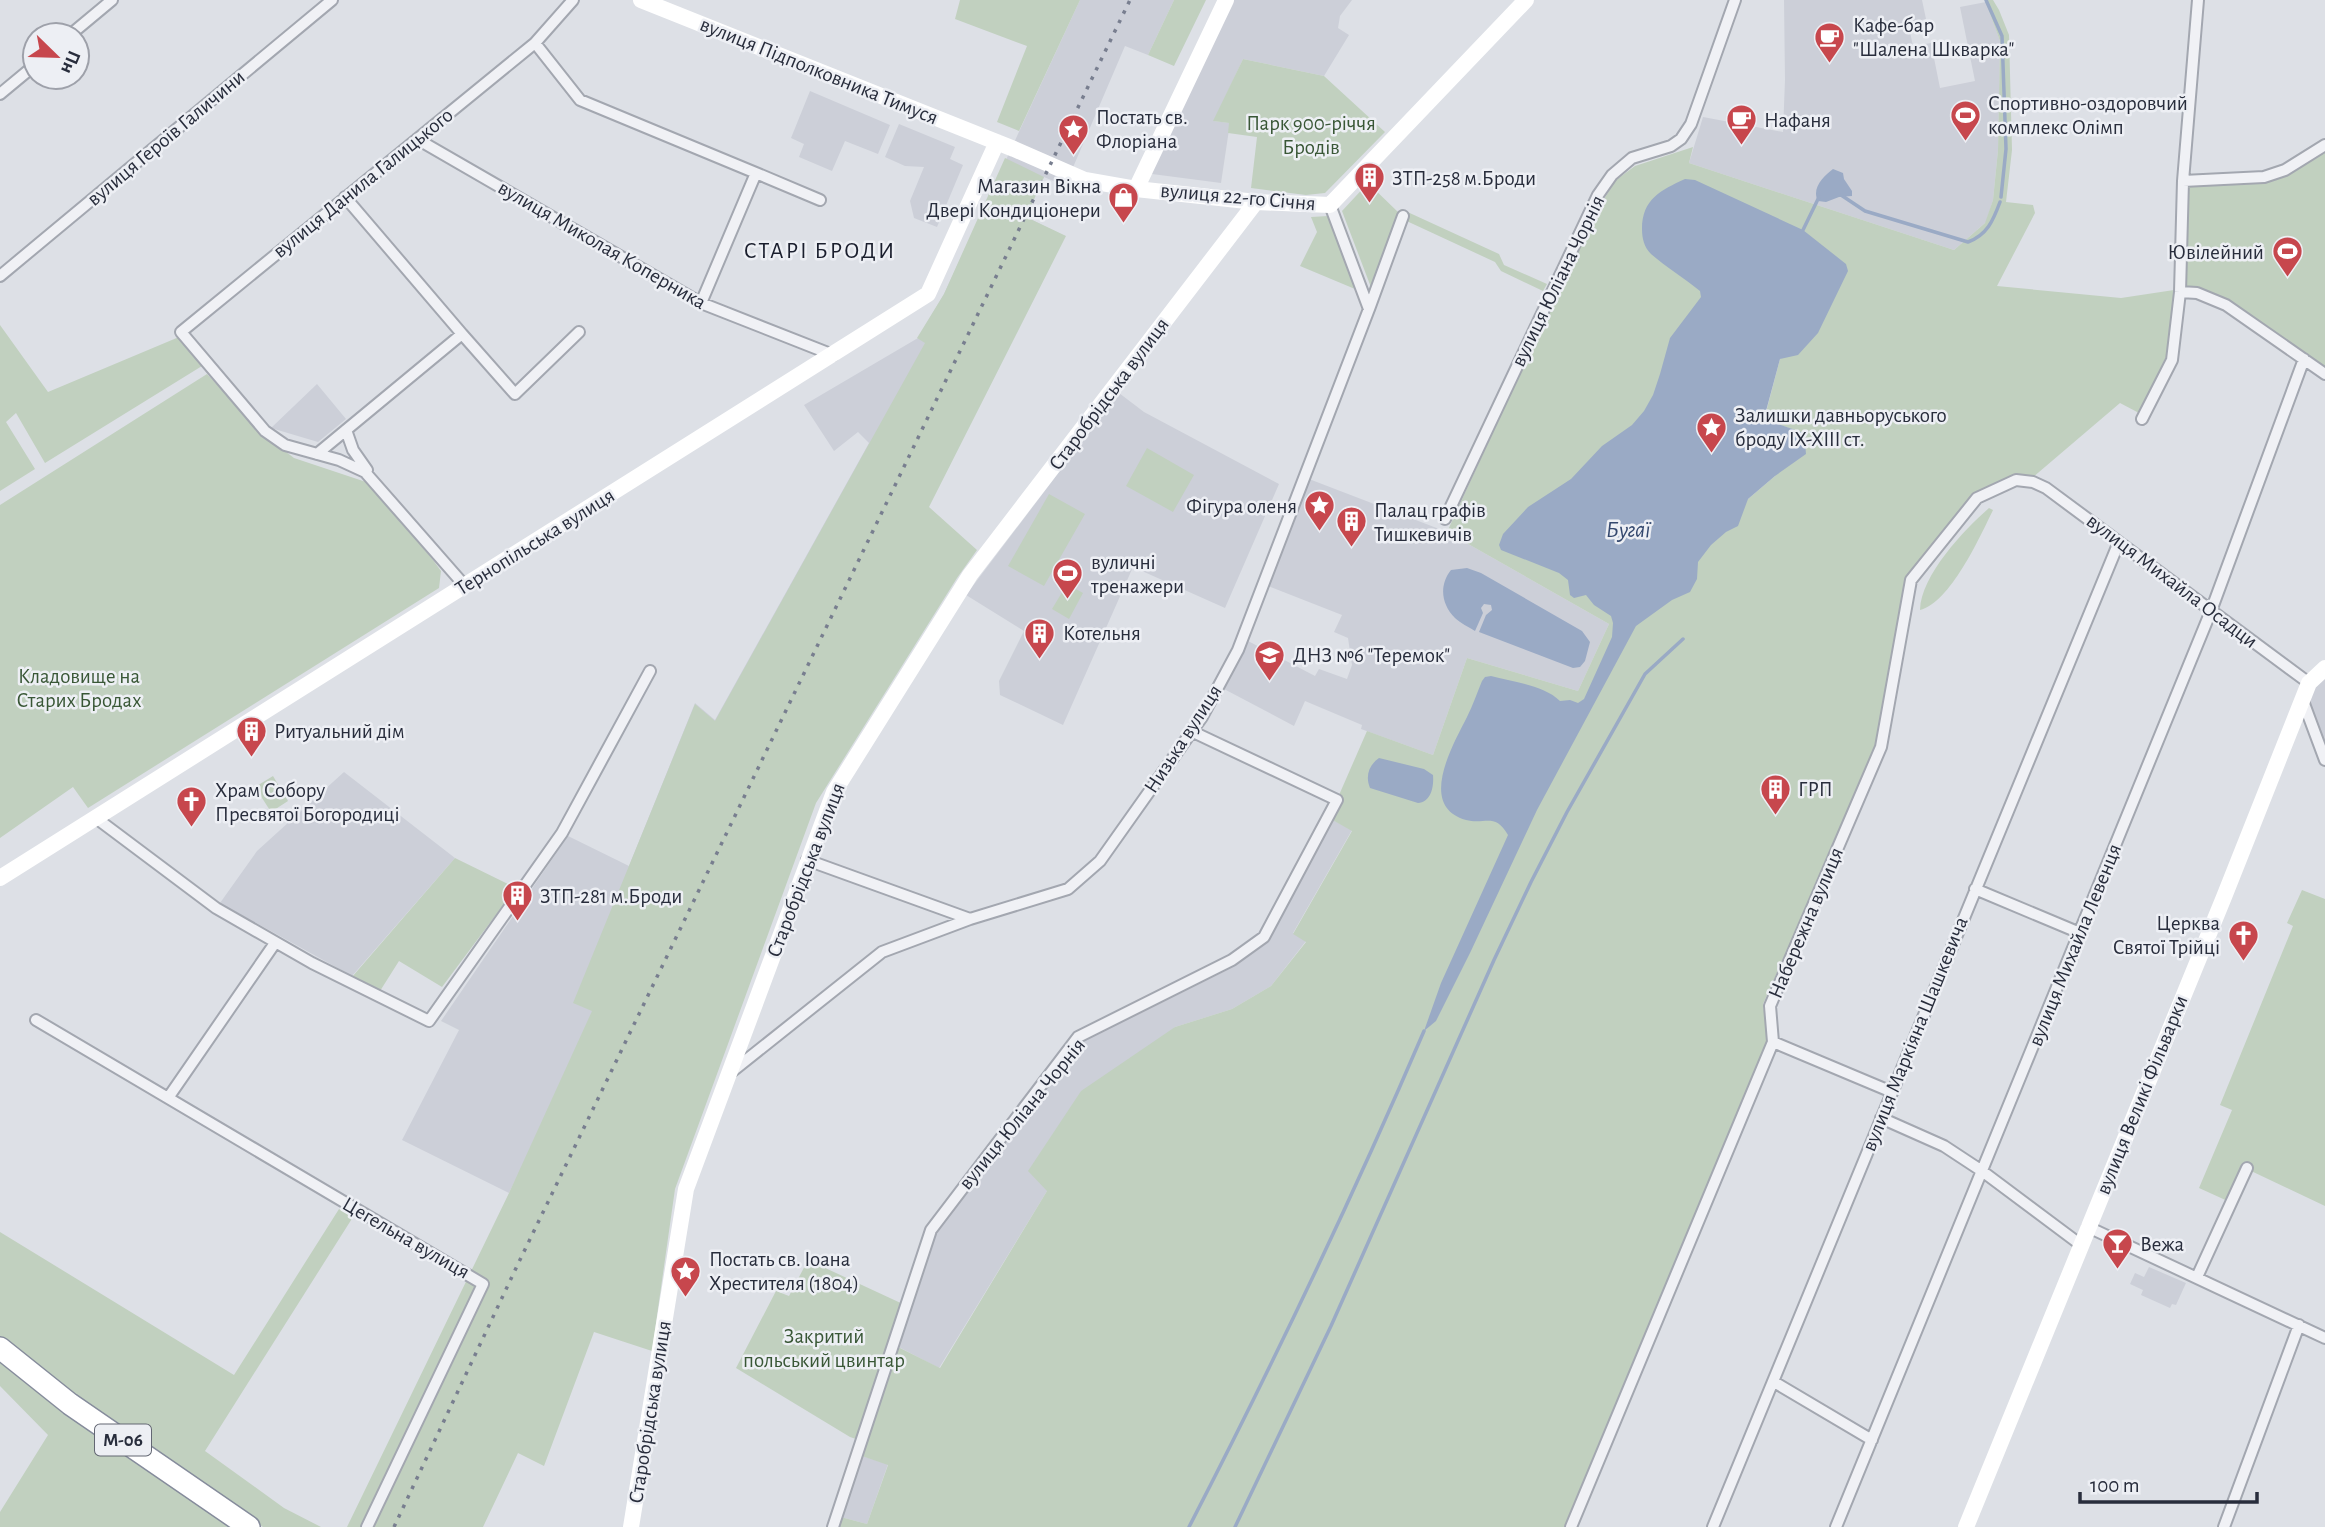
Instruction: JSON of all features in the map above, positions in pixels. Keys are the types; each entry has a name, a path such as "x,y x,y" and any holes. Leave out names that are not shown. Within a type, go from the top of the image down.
{"highway":[{"name":"М-06","path":"0,1348 70,1404 249,1527"}],"main road":[{"name":"вулиця Підполковника Тимуся","path":"641,0 998,142"},
{"path":"1136,189 1226,0"},
{"name":"вулиця 22-го Січня","path":"998,142 1080,178 1136,189 1256,202 1330,205 1526,0"},
{"name":"Тернопільська вулиця","path":"0,878 928,294 998,142"},
{"name":"Старобрідська вулиця","path":"631,1527 686,1189 834,792 970,575 1256,202"},
{"name":"вулиця Великі Фільварки","path":"1966,1527 2309,683 2325,668"}],"street":[{"path":"87,21 112,0"},
{"name":"вулиця Героїв Галичини","path":"0,276 332,0"},
{"name":"вулиця Данила Галицького","path":"317,454 285,444 265,431 181,332 535,43 573,0"},
{"name":"вулиця Юліана Чорнія","path":"1445,519 1598,195 1612,175 1632,158 1671,146 1681,139 1691,124 1735,0"},
{"path":"2142,419 2172,360 2180,292 2183,181 2198,0"},
{"path":"535,43 580,100 820,200"},
{"path":"0,94 21,77"},
{"name":"вулиця Миколая Коперника","path":"416,139 701,303 833,355"},
{"path":"2183,181 2264,177 2286,170 2325,145"},
{"path":"701,303 756,173"},
{"path":"345,197 515,394 579,332"},
{"path":"1330,205 1368,309"},
{"name":"Низька вулиця","path":"730,1073 882,952 970,919 1068,889 1100,861 1202,716 1238,650 1403,216"},
{"path":"2180,292 2197,293 2226,305 2325,373"},
{"path":"317,454 462,334"},
{"name":"вулиця Михайла Левенця","path":"1836,1527 2211,611 2304,359"},
{"path":"346,430 353,450 374,480 466,586"},
{"path":"317,454 354,466 374,480"},
{"name":"Набережна вулиця","path":"1571,1527 1773,1042 1770,1006 1881,747 1911,580 1977,498 2016,480 2033,482"},
{"name":"вулиця Михайла Осадци","path":"2033,482 2046,488 2309,683"},
{"name":"вулиця Маркіяна Шашкевича","path":"1713,1527 2119,542"},
{"path":"96,818 216,908 275,943 429,1021 562,833 649,671"},
{"path":"2303,701 2325,760"},
{"name":"вулиця Юліана Чорнія","path":"833,1527 930,1230 1079,1037 1232,960 1264,937 1337,800 1191,731"},
{"path":"807,860 970,919"},
{"path":"1975,890 2080,933"},
{"path":"167,1098 275,943"},
{"name":"Цегельна вулиця","path":"36,1020 483,1284 367,1527"},
{"path":"1773,1042 1892,1092"},
{"path":"1881,1118 1944,1146 2081,1245"},
{"path":"2197,1277 2247,1168"},
{"path":"2088,1227 2325,1338"},
{"path":"2224,1527 2300,1325"},
{"path":"1773,1382 1872,1440"}],"shaded area":[{"path":"1080,0 1174,0 1148,55 1125,46 1065,186 1044,177 1026,217 1065,236 928,507 348,1527 506,1201 519,1172 509,1193 402,1140 459,1030 441,1021 568,836 629,866 695,703 715,720 869,443 858,432 834,451 804,405 918,338 944,294"},
{"path":"1231,0 1352,0 1340,16 1338,28 1349,35 1324,76 1243,59 1214,121 1230,123 1221,183 1152,174 1155,157"},
{"path":"1784,0 1922,0 1926,19 1908,23 1913,46 1931,43 1940,88 1975,81 1960,7 1986,2 2000,41 1998,150 1993,200 1986,222 1954,250 1689,163 1703,117 1783,132"},
{"path":"810,91 890,125 878,154 845,141 832,171 799,157 804,144 791,138"},
{"path":"899,124 955,147 950,159 963,165 937,227 914,218 910,201 924,167 905,166 885,157"},
{"path":"317,384 346,419 318,442 271,428"},
{"path":"1119,393 1144,412 1279,484 1225,608 1133,567 1063,725 1000,695 999,681 1024,631 966,595"},
{"path":"1309,479 1447,532 1609,624 1578,691 1467,658 1433,755 1361,729 1362,725 1305,701 1294,726 1224,689 1248,641 1315,676 1319,669 1347,679 1352,665 1348,638 1334,632 1342,615 1268,586"},
{"path":"2325,673 2325,750 2307,703 2312,685"},
{"path":"344,772 455,858 352,976 220,903 257,851"},
{"path":"1329,818 1352,830 1293,933 1306,941 1271,986 1232,1009 1175,1027 1047,1191 939,1368 893,1344 931,1230 1078,1037 1264,937"},
{"path":"2149,1267 2186,1283 2176,1305 2172,1304 2170,1308 2141,1295 2143,1290 2130,1284 2135,1273 2144,1277"},
{"path":"856,1454 888,1464 867,1524 837,1516"}],"green space":[{"path":"960,0 1080,0 1019,131 997,122 1027,46 955,19"},
{"path":"1174,0 1206,0 1174,66 1148,55"},
{"name":"Закритий польський цвинтар","path":"1985,0 1993,0 2009,35 2012,150 2006,202 2033,205 2035,213 1997,286 2121,298 2174,290 2166,357 2139,413 2120,403 2032,478 1997,483 1908,578 1878,747 1763,1004 1768,1041 1564,1527 833,1527 837,1516 867,1524 888,1465 856,1454 859,1440 736,1368 776,1291 789,1296 808,1260 905,1305 892,1344 940,1368 1047,1191 1028,1171 1081,1091 1175,1027 1232,1009 1271,986 1306,942 1293,934 1352,831 1329,818 1367,731 1433,755 1467,658 1578,691 1609,624 1447,532 1557,293 1616,180 1635,166 1693,147 1689,163 1954,250 1985,223 1993,200 1998,150 2000,41","holes":["1818,333 1780,359 1766,412 1772,422 1803,433 1775,476 1748,499 1682,422"]},
{"name":"Парк 900-річчя Бродів","path":"1243,59 1324,76 1385,132 1325,193 1306,195 1251,188 1257,137 1228,133 1229,123 1213,121"},
{"path":"2325,148 2325,367 2231,303 2182,288 2186,183 2265,179"},
{"path":"1005,158 1044,177 1026,217 1066,236 929,507 977,550 816,803 675,1189 652,1351 594,1332 544,1466 518,1453 483,1527 347,1527 509,1193 592,1011 573,1003 695,704 715,721 925,343 917,338 944,294"},
{"path":"1368,183 1399,213 1401,209 1499,254 1504,265 1547,284 1543,291 1501,271 1495,262 1398,217 1372,290 1342,211"},
{"path":"1328,216 1357,294 1355,289 1300,266 1317,232 1311,217"},
{"path":"0,325 48,392 179,337 202,366 45,463 16,413 6,422 35,469 0,491"},
{"name":"Кладовище на Старих Бродах","path":"207,374 264,435 294,458 369,483 441,571 439,588 88,808 73,787 0,838 0,505"},
{"path":"1147,448 1194,475 1173,512 1126,486"},
{"path":"1049,494 1085,514 1044,586 1008,566"},
{"path":"1989,508 1993,510 1963,568 1942,595 1920,610 1922,596 1936,568 1956,541"},
{"name":"вуличні тренажери","path":"1067,584 1083,593 1069,619 1052,609"},
{"path":"273,776 288,801 271,812 255,787"},
{"path":"455,858 516,888 442,987 399,961 380,991 352,977"},
{"path":"2302,890 2325,899 2325,1206 2249,1170 2232,1203 2199,1188 2232,1110 2220,1105 2293,926 2287,923"},
{"path":"339,1209 353,1217 205,1451 284,1508 321,1527 263,1527 74,1398 0,1340 0,1232 234,1375"},
{"path":"0,1356 236,1527 0,1527 0,1512 48,1435 0,1386"}],"water":[{"path":"1833,169 1843,173 1852,196 1826,202 1818,201 1817,187"},
{"name":"Бугаї","path":"1685,179 1695,180 1803,230 1846,264 1848,271 1818,333 1798,355 1780,359 1766,411 1772,422 1804,433 1806,454 1748,499 1738,526 1711,545 1698,562 1697,579 1690,592 1672,600 1636,626 1537,810 1436,1021 1424,1031 1441,983 1508,835 1494,821 1466,820 1451,813 1444,802 1441,789 1448,758 1482,681 1491,676 1518,682 1546,691 1560,701 1578,703 1584,699 1612,637 1611,616 1594,605 1586,595 1574,598 1570,595 1568,580 1559,573 1501,550 1499,545 1503,534 1528,507 1571,479 1602,446 1632,425 1653,395 1670,338 1701,297 1700,291 1649,251 1643,239 1643,219 1645,210 1655,197"},
{"path":"1467,568 1481,573 1582,631 1590,642 1585,661 1580,667 1573,668 1479,632 1486,615 1492,610 1491,605 1484,604 1481,608 1483,613 1475,631 1457,620 1444,601 1443,588 1451,570"},
{"path":"1379,758 1424,769 1433,775 1429,797 1418,803 1370,788 1369,771"}],"waterway":[{"path":"1986,0 2002,36 2006,149 2001,197"},
{"path":"1841,195 1865,211 1968,242 1988,226 2000,202"},
{"path":"1803,230 1819,197"},
{"path":"1235,1527 1331,1326 1531,882 1645,674 1683,639"},
{"path":"1189,1527 1311,1281 1424,1031"}],"railway":[{"path":"394,1527 517,1266 1130,0"}],"place":[{"name":"Кафе-бар \"Шалена Шкварка\"","path":"1830,64"},
{"name":"Спортивно-оздоровчий комплекс Олімп","path":"1965,142"},
{"name":"Нафаня","path":"1741,147"},
{"name":"Постать св. Флоріана","path":"1073,156"},
{"name":"ЗТП-258 м.Броди","path":"1369,205"},
{"name":"Магазин Вікна Двері Кондиціонери","path":"1124,225"},
{"name":"Ювілейний","path":"2287,279"},
{"name":"Залишки давньоруського броду IX-XIII ст.","path":"1712,454"},
{"name":"Фігура оленя","path":"1320,533"},
{"name":"Палац графів Тишкевичів","path":"1351,549"},
{"name":"вуличні тренажери","path":"1068,601"},
{"name":"Котельня","path":"1040,660"},
{"name":"ДНЗ №6 \"Теремок\"","path":"1270,682"},
{"name":"Ритуальний дім","path":"251,758"},
{"name":"ГРП","path":"1775,816"},
{"name":"Храм Собору Пресвятої Богородиці","path":"192,829"},
{"name":"ЗТП-281 м.Броди","path":"517,923"},
{"name":"Церква Святої Трійці","path":"2243,962"},
{"name":"Вежа","path":"2117,1271"},
{"name":"Постать св. Іоана Хрестителя (1804)","path":"686,1298"}],"district":[{"name":"СТАРІ БРОДИ","path":"820,251"}]}
